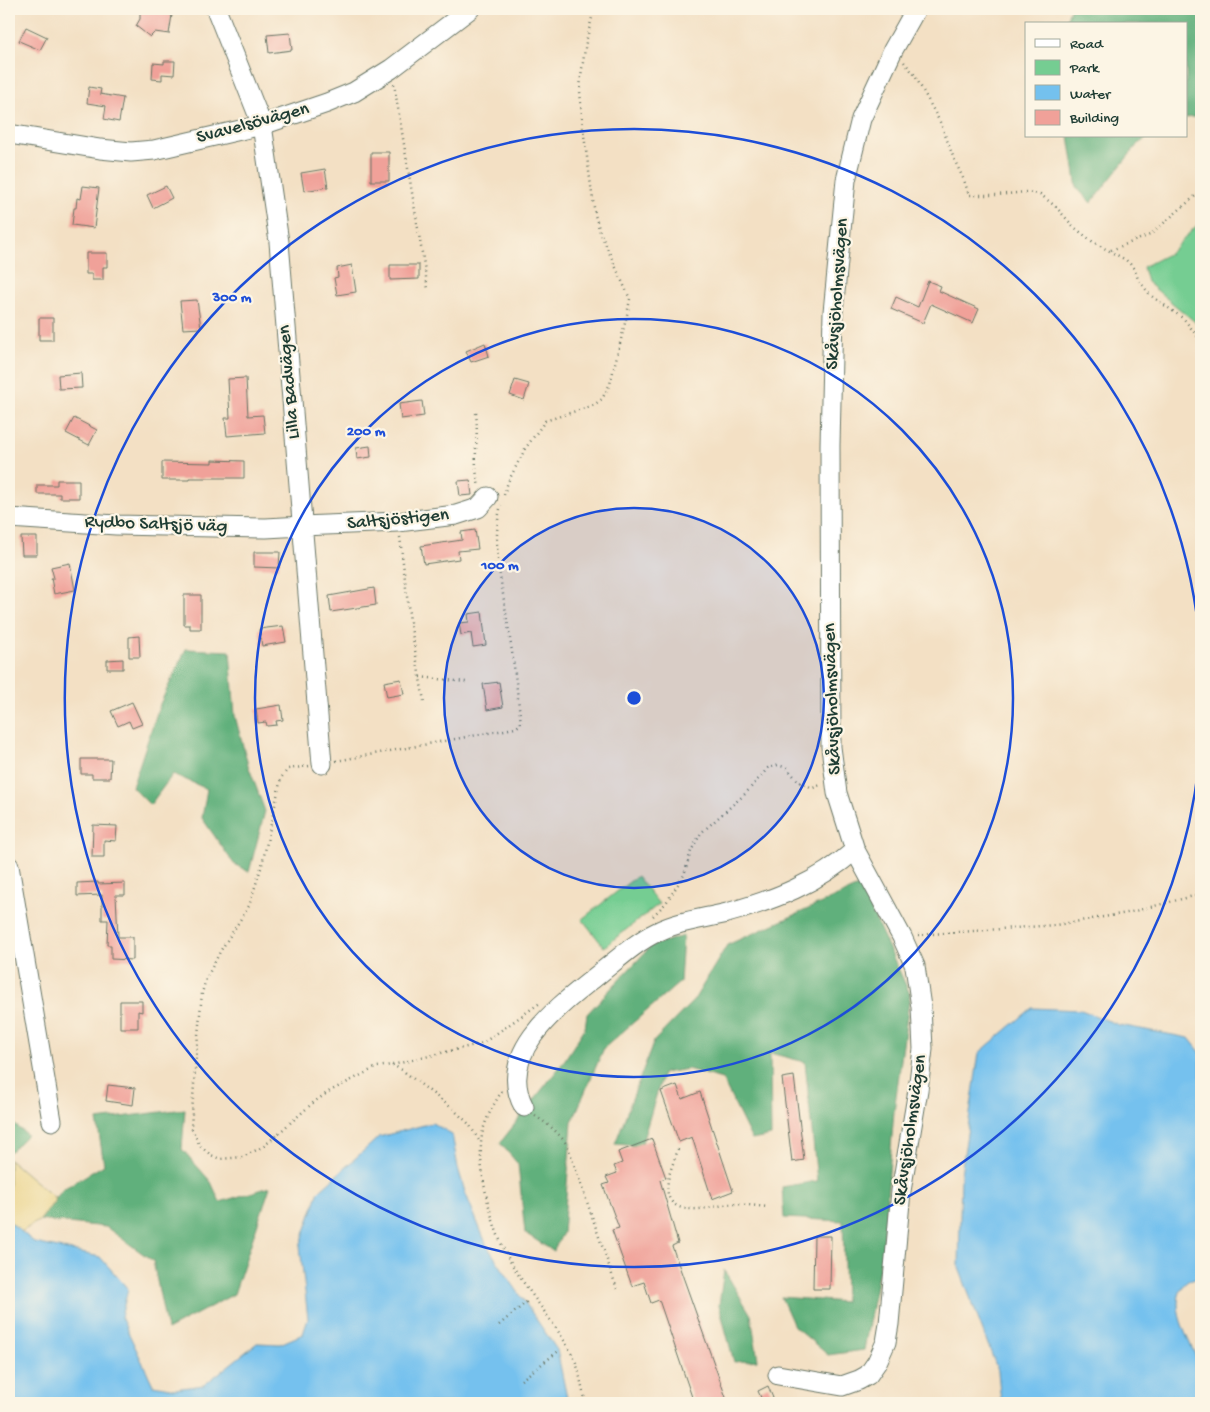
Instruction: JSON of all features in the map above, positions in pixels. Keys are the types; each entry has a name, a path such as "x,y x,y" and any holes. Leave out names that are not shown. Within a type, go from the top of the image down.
{"street":[{"name":"Lilla Badvägen","path":"216,9 262,125 279,242 322,764"},
{"name":"Svavelsövägen","path":"11,140 100,149 145,151 262,125 354,92 391,69 470,9"},
{"name":"Skåvsjöholmsvägen","path":"778,1375 842,1386 868,1375 877,1362 886,1342 901,1191 923,1049 921,1007 915,966 902,937 855,850 837,793 831,747 830,445 833,312 846,180 861,119 893,50 916,9"},
{"name":"Saltsjöstigen","path":"302,526 398,522 464,513 478,508 486,499"},
{"name":"Rydbo Saltsjö väg","path":"9,518 116,525 266,528 302,526"},
{"path":"524,1107 518,1091 518,1067 533,1034 548,1018 592,980 647,938 676,924 728,912 806,885 837,866 855,850"},
{"path":"9,866 52,1121"}],"path":[{"path":"546,998 483,1043 377,1067 330,1091 314,1102 264,1146 243,1157 220,1159 211,1155 200,1146 191,1127 202,993 206,979 221,950 249,906 262,865 281,778 288,769 515,728 521,724 498,557 497,530 500,510 508,482 525,449 544,421 594,405 602,400 610,384 630,299 600,232 595,215 583,128 580,91 581,76 586,42 594,9"},
{"path":"893,50 914,74 942,124 969,195 998,195 1026,192 1040,194 1055,206 1074,227 1093,242 1111,250 1126,260 1134,268 1138,279 1150,295 1184,319 1201,341"},
{"path":"391,69 428,289"},
{"path":"1111,250 1150,235 1201,190"},
{"path":"476,413 478,431 474,459 475,472 486,499"},
{"path":"398,522 410,622 424,701"},
{"path":"420,677 466,682"},
{"path":"653,917 666,903 684,875 691,851 701,833 745,794 768,768 778,765 787,768 799,782 813,788 822,784"},
{"path":"902,937 1056,925 1127,913 1201,894"},
{"path":"392,1065 402,1070 453,1109 469,1124 481,1143"},
{"path":"518,1067 491,1109 481,1143 486,1194 496,1229 509,1260 554,1324 574,1358 587,1403"},
{"path":"524,1107 564,1139 616,1289"},
{"path":"678,1149 668,1180 668,1196 674,1203 682,1208 694,1210 732,1204 769,1207"},
{"path":"500,1326 530,1300"},
{"path":"521,1380 560,1350"}],"green space":[{"path":"1070,9 1201,9 1201,116 1188,118 1188,22 1066,22"},
{"path":"1069,138 1147,138 1138,144 1091,203 1077,188"},
{"path":"1201,221 1201,329 1147,282 1143,267 1170,253"},
{"path":"186,649 230,651 235,716 248,765 265,811 249,872 234,864 202,818 207,789 173,774 150,805 132,787 160,704"},
{"path":"637,876 659,904 604,947 582,919"},
{"path":"860,886 910,994 894,1111 883,1247 864,1350 828,1355 794,1326 781,1297 845,1302 843,1221 784,1218 782,1187 817,1181 805,1062 770,1053 771,1136 752,1140 722,1079 688,1069 663,1073 641,1146 615,1144 654,1041 694,1000 727,945"},
{"path":"683,936 680,982 604,1048 572,1122 563,1233 553,1251 525,1233 518,1164 500,1143 562,1064 585,1028 587,1014 651,946"},
{"path":"185,1109 182,1149 211,1182 220,1202 270,1187 234,1294 167,1330 153,1261 106,1227 40,1220 63,1189 104,1165 97,1120"},
{"path":"9,1120 27,1135 9,1153"},
{"path":"724,1270 751,1315 758,1360 734,1362 719,1305"}],"sand":[{"path":"9,1159 56,1199 40,1220 21,1232 9,1221"}],"water":[{"path":"1032,1008 1081,1010 1119,1025 1189,1038 1201,1053 1201,1278 1191,1279 1185,1283 1178,1302 1184,1331 1196,1357 1201,1363 1201,1403 1001,1403 998,1371 959,1268 961,1174 979,1053"},
{"path":"432,1123 452,1134 458,1168 465,1192 487,1246 557,1350 568,1403 9,1403 9,1221 35,1243 100,1257 128,1289 121,1317 153,1385 175,1389 204,1385 257,1343 280,1344 303,1334 308,1319 300,1246 319,1191 379,1137"}],"building":[{"path":"140,9 159,9 159,13 172,15 169,34 155,32 150,37 136,26 140,19"},
{"path":"26,27 47,37 40,50 19,41"},
{"path":"290,33 292,50 269,53 267,35"},
{"path":"164,61 175,61 174,75 162,74 162,80 152,79 153,63 164,64"},
{"path":"89,87 101,89 100,94 123,98 119,122 104,119 106,106 87,103"},
{"path":"371,152 389,152 389,181 371,181"},
{"path":"325,169 328,187 304,191 301,173"},
{"path":"83,186 99,188 94,228 72,225 74,208 76,208 77,198 81,199"},
{"path":"166,186 172,198 153,208 147,195"},
{"path":"86,253 107,253 107,267 103,267 103,280 92,280 92,274 86,274"},
{"path":"352,265 356,292 337,295 334,278 338,277 337,268"},
{"path":"390,265 419,265 419,279 390,280"},
{"path":"928,281 941,286 939,291 979,309 973,323 931,304 923,323 891,309 896,297 918,307"},
{"path":"197,300 201,328 183,329 180,301"},
{"path":"39,318 53,318 53,340 39,340"},
{"path":"485,343 489,356 471,362 466,351"},
{"path":"81,373 82,388 59,389 58,375"},
{"path":"246,378 248,416 263,415 265,433 227,436 225,418 230,418 228,379"},
{"path":"515,380 529,384 524,400 510,395"},
{"path":"422,401 424,416 401,419 399,404"},
{"path":"74,418 97,430 89,445 66,433"},
{"path":"370,446 371,457 357,459 356,448"},
{"path":"212,460 244,461 244,478 162,480 162,462 212,463"},
{"path":"57,480 79,480 79,498 60,498 60,494 37,494 37,485 57,485"},
{"path":"470,480 472,495 460,496 458,481"},
{"path":"475,530 478,549 458,551 459,559 424,564 421,546 462,540 461,532"},
{"path":"21,537 37,537 37,555 22,555"},
{"path":"254,552 280,552 279,568 254,567"},
{"path":"70,563 75,590 54,594 51,578 54,578 51,567"},
{"path":"374,588 376,605 331,612 329,596"},
{"path":"184,595 201,595 201,629 190,629 190,625 184,625"},
{"path":"482,612 486,645 473,647 471,633 461,635 459,623 469,622 468,614"},
{"path":"283,626 286,642 262,646 259,629"},
{"path":"139,636 140,657 129,657 129,637"},
{"path":"123,659 123,669 107,669 107,660"},
{"path":"401,679 404,694 387,697 384,682"},
{"path":"499,682 503,707 487,710 483,684"},
{"path":"132,702 142,724 132,728 129,721 118,726 111,711"},
{"path":"281,705 283,720 276,721 277,725 267,726 266,722 258,723 256,709"},
{"path":"81,759 111,759 110,778 92,778 92,774 81,774"},
{"path":"93,825 117,826 116,841 104,840 104,857 92,857"},
{"path":"98,882 98,884 125,883 125,895 116,895 118,937 133,937 133,960 111,959 111,945 107,945 108,920 102,920 102,895 77,896 77,883"},
{"path":"120,1001 142,1001 142,1012 138,1011 138,1028 120,1028"},
{"path":"794,1076 804,1160 792,1162 782,1078"},
{"path":"108,1085 135,1088 133,1105 106,1101"},
{"path":"677,1085 682,1099 700,1092 733,1191 712,1199 692,1137 679,1142 661,1091"},
{"path":"652,1139 666,1178 660,1180 678,1243 672,1246 728,1403 694,1403 659,1300 651,1303 644,1282 632,1286 612,1230 619,1228 603,1185 609,1183 606,1177 617,1173 614,1166 622,1163 618,1152"},
{"path":"814,1236 831,1236 830,1289 813,1289"},
{"path":"768,1386 773,1398 763,1402 758,1391"}]}
